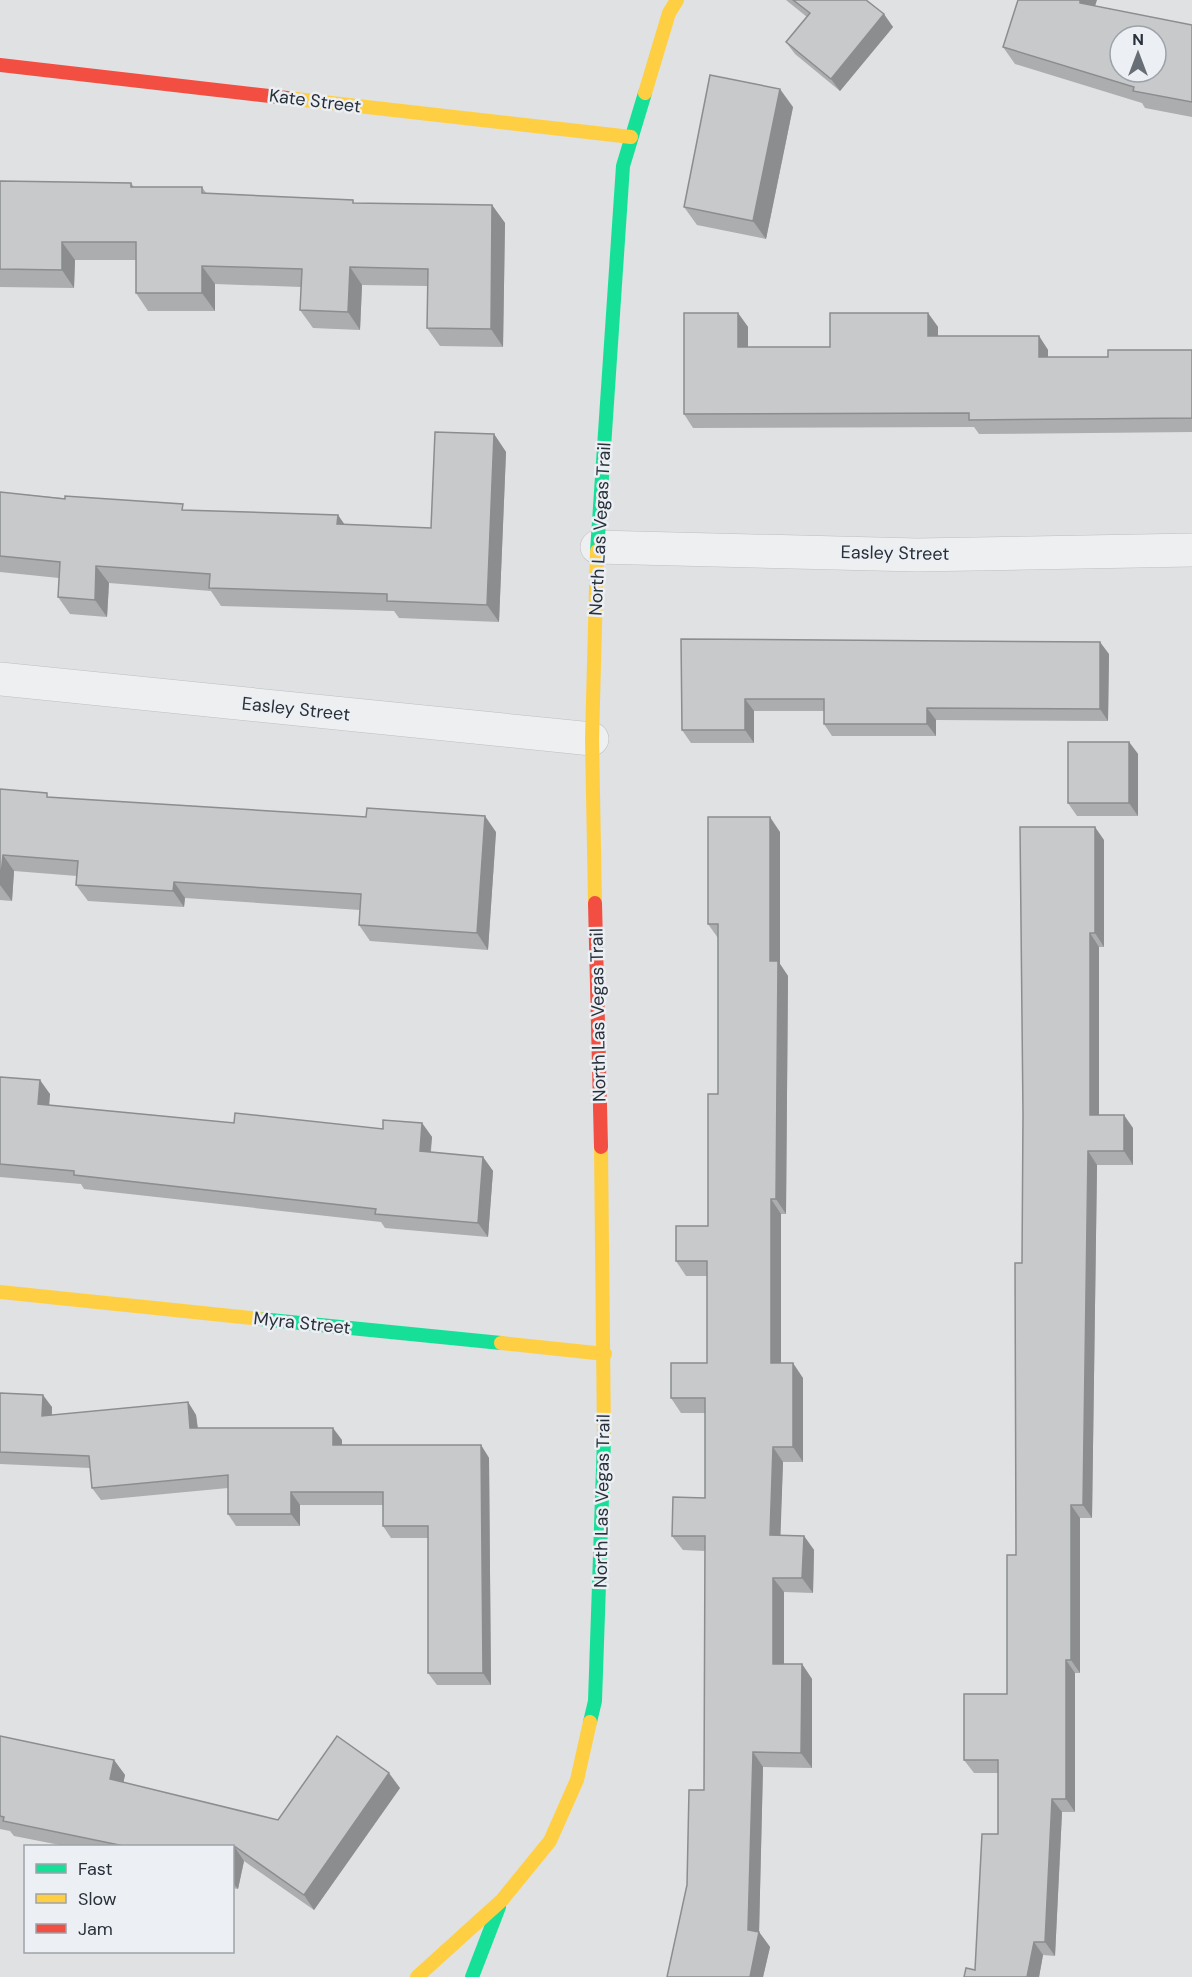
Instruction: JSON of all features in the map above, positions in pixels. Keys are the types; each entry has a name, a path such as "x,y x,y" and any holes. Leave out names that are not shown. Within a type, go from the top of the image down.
{"street":[{"name":"North Las Vegas Trail","path":"417,1977 501,1899 550,1841 577,1780 595,1701 604,1493 605,1354 592,739 597,547 623,166 669,13 677,0"},
{"name":"Kate Street","path":"0,65 631,137"},
{"name":"Easley Street","path":"597,547 917,555 1192,550"},
{"name":"Easley Street","path":"0,679 592,739"},
{"name":"Myra Street","path":"0,1292 605,1354"},
{"path":"472,1977 501,1899"}],"building":[{"path":"793,0 866,0 884,14 831,79 786,42 810,13"},
{"path":"1018,0 1080,0 1080,3 1192,25 1192,102 1133,91 1134,87 1124,84 1168,84 1168,24 1108,24 1108,79 1003,47"},
{"path":"710,75 780,89 753,221 684,207"},
{"path":"0,181 131,183 131,187 202,187 202,193 353,200 353,203 492,205 491,329 427,328 428,269 350,267 348,312 300,310 302,269 202,266 202,293 136,293 136,242 62,242 62,270 0,269"},
{"path":"684,313 738,313 738,347 830,347 830,313 928,313 928,336 1039,336 1039,357 1108,357 1108,350 1192,350 1192,418 969,420 969,413 684,414"},
{"path":"435,432 494,434 487,605 387,601 387,594 209,588 210,574 96,566 95,600 58,597 60,562 0,556 0,492 65,499 65,496 183,504 182,510 338,515 337,524 431,528"},
{"path":"681,639 1100,642 1100,709 927,708 927,724 824,724 824,699 745,699 745,730 682,730"},
{"path":"1068,742 1129,742 1129,803 1068,803"},
{"path":"0,789 47,793 47,797 366,817 367,808 485,816 477,933 359,925 361,894 174,882 173,891 76,885 78,861 3,855 0,885"},
{"path":"708,817 770,817 770,961 778,961 776,1199 771,1199 771,1363 793,1363 793,1447 773,1447 770,1535 804,1536 802,1578 773,1578 773,1664 802,1664 801,1753 753,1752 748,1930 759,1932 750,1977 667,1977 687,1885 689,1790 704,1790 705,1536 672,1536 673,1497 705,1498 705,1398 671,1398 671,1363 707,1363 707,1261 676,1261 676,1226 708,1226 708,1094 718,1094 718,924 708,924"},
{"path":"1020,827 1095,827 1095,933 1090,933 1090,1115 1124,1115 1124,1151 1088,1151 1083,1505 1071,1505 1071,1660 1066,1660 1066,1799 1052,1799 1045,1942 1034,1942 1027,1977 964,1977 966,1968 975,1970 982,1834 998,1834 998,1760 964,1760 964,1694 1007,1694 1007,1555 1016,1555 1015,1263 1022,1263 1023,1115"},
{"path":"0,1077 40,1080 38,1104 234,1123 235,1113 383,1129 383,1120 422,1123 420,1151 483,1157 478,1223 375,1214 376,1209 74,1175 74,1171 0,1164"},
{"path":"0,1393 43,1395 42,1416 188,1402 190,1428 333,1428 333,1445 481,1445 483,1673 428,1673 428,1526 383,1526 383,1492 291,1492 291,1514 228,1514 228,1475 92,1488 89,1456 0,1452"},
{"path":"0,1736 114,1760 110,1779 278,1820 337,1736 389,1773 304,1895 234,1845 119,1845 3,1821 4,1817 0,1816"}],"traffic: fast":[{"path":"597,551 623,166 645,93"},
{"path":"260,1319 501,1343"},
{"path":"590,1722 595,1701 604,1439"},
{"path":"472,1977 499,1907"}],"traffic: slow":[{"path":"645,93 669,13 677,0"},
{"path":"287,98 631,137"},
{"path":"595,903 592,739 597,551"},
{"path":"601,1147 604,1439"},
{"path":"0,1292 260,1319"},
{"path":"501,1343 605,1354"},
{"path":"417,1977 502,1900 550,1841 577,1780 590,1722"}],"traffic: jam":[{"path":"0,65 287,98"},
{"path":"595,903 601,1147"}]}
